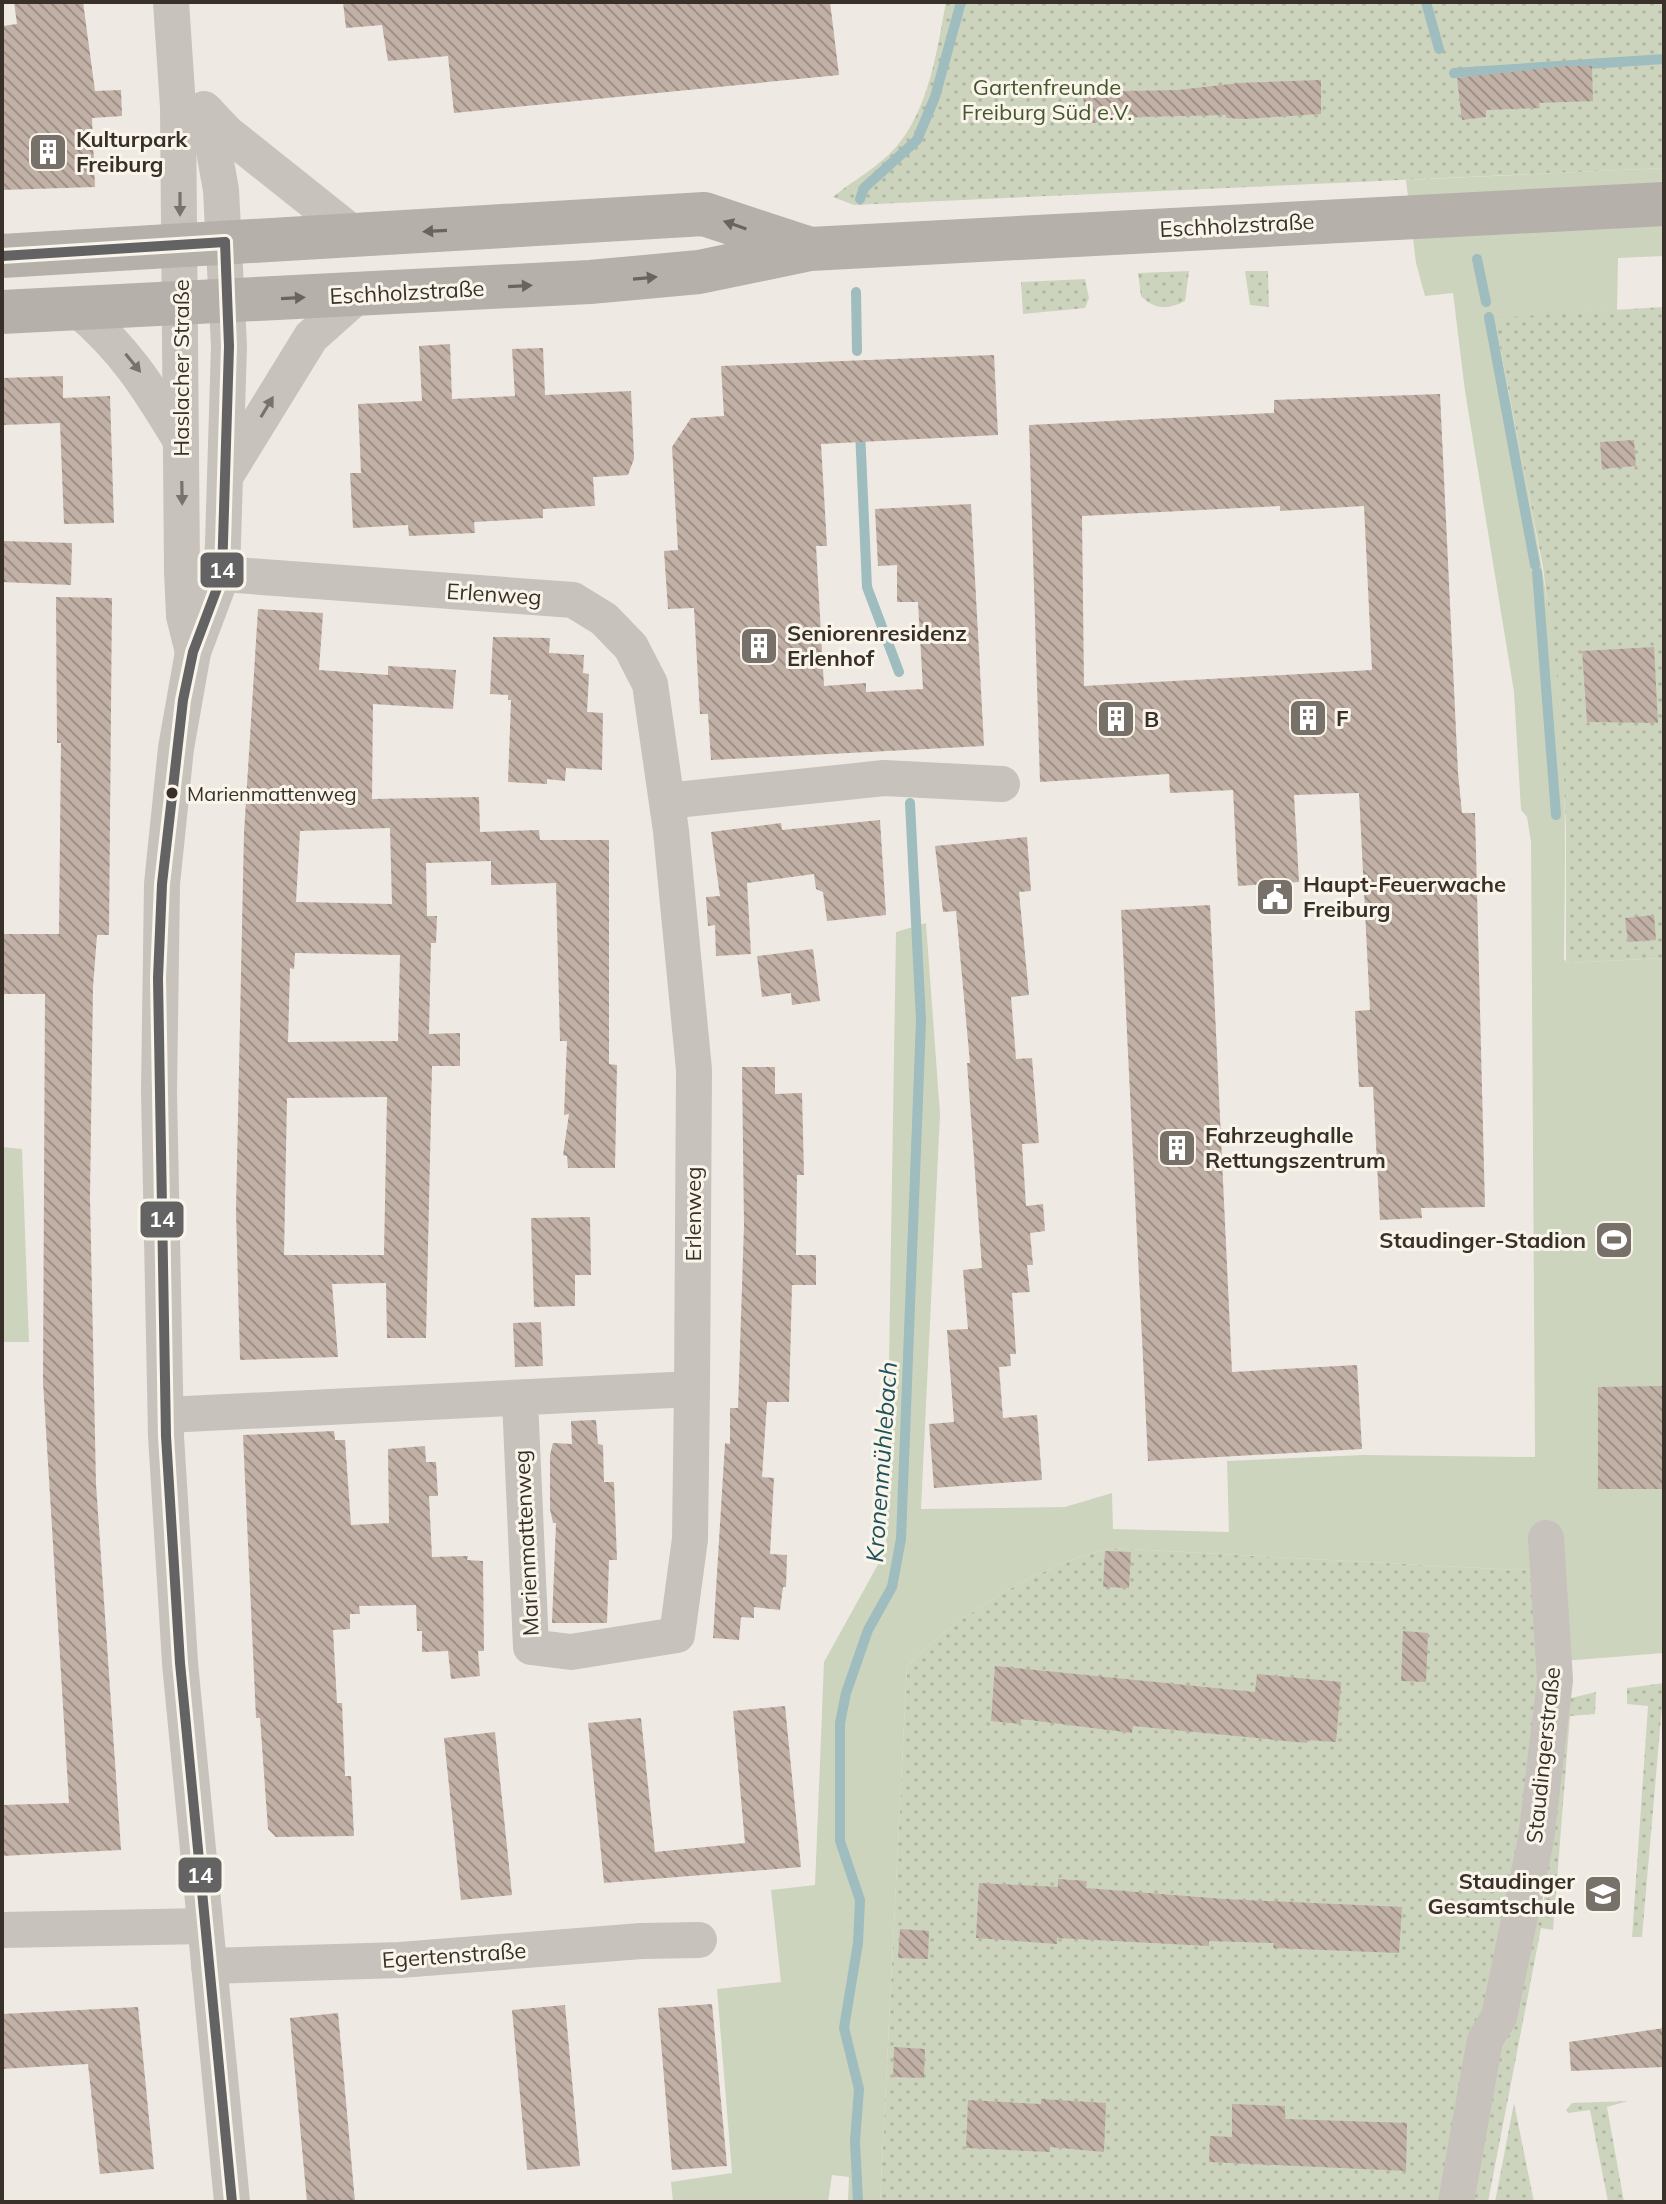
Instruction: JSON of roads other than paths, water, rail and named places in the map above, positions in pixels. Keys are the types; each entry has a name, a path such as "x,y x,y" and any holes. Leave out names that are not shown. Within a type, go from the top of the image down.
{"main road":[{"name":"Eschholzstraße","path":"2,312 358,295 684,274 810,249 1664,204"},
{"name":"Eschholzstraße","path":"2,256 704,214 810,249"}],"street":[{"name":"Haslacher Straße","path":"171,2 177,82 182,571 184,616 193,652"},
{"path":"177,82 227,133 355,235"},
{"name":"Haslacher Straße","path":"207,112 221,190 227,301 227,474 222,575 193,652 176,748 162,884 158,962 166,1415 180,1663 232,2202"},
{"path":"227,474 311,337 358,295"},
{"path":"77,309 105,333 141,374 181,441"},
{"name":"Erlenweg","path":"182,571 573,600 604,619 631,647 650,684 667,801 694,1070 692,1389"},
{"path":"667,801 884,778 1002,784"},
{"path":"166,1415 520,1400 692,1389"},
{"name":"Marienmattenweg","path":"520,1400 531,1647 571,1652 677,1635 690,1539 692,1389"},
{"name":"Staudingerstraße","path":"1456,2202 1485,2040 1499,2017 1536,1839 1555,1680 1546,1538"},
{"path":"2,1930 205,1926"},
{"name":"Egertenstraße","path":"209,1966 400,1960 641,1941 699,1940"}],"waterway":[{"name":"Kronenmühlebach","path":"860,199 864,188 917,140 935,97 961,2"},
{"path":"1426,2 1439,49"},
{"path":"1454,73 1664,59"},
{"path":"1477,259 1486,302"},
{"name":"Kronenmühlebach","path":"856,292 857,351"},
{"path":"1489,317 1535,565"},
{"name":"Kronenmühlebach","path":"860,430 867,587 899,672"},
{"path":"1537,572 1556,815"},
{"name":"Kronenmühlebach","path":"858,2202 855,2141 859,2089 844,2028 858,1943 860,1900 840,1841 840,1723 846,1693 868,1630 892,1587 901,1539 921,1020 910,803"}],"place":[{"name":"Kulturpark Freiburg","path":"48,152"},
{"name":"Seniorenresidenz Erlenhof","path":"759,646"},
{"name":"F","path":"1308,718"},
{"name":"B","path":"1116,719"},
{"name":"Marienmattenweg","path":"172,793"},
{"name":"Haupt-Feuerwache Freiburg","path":"1275,897"},
{"name":"Fahrzeughalle Rettungszentrum","path":"1177,1148"},
{"name":"Staudinger-Stadion","path":"1614,1240"},
{"name":"Staudinger Gesamtschule","path":"1603,1894"}],"park label":[{"name":"Gartenfreunde Freiburg Süd e.V.","path":"1047,100"}]}
